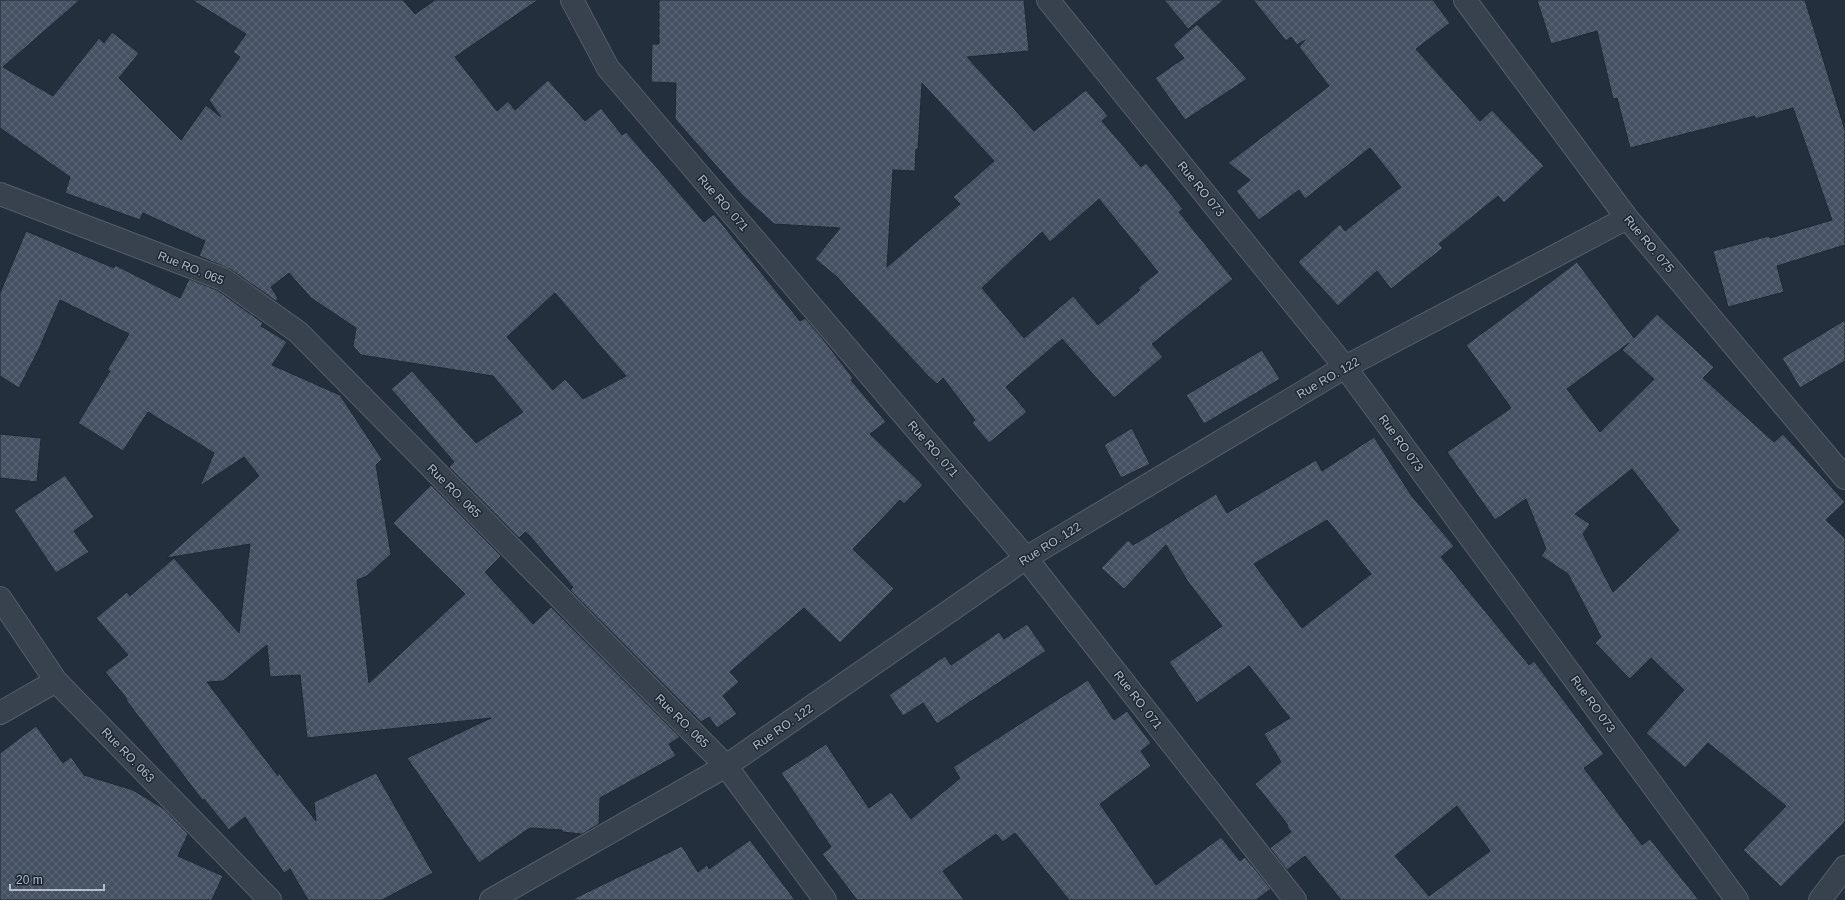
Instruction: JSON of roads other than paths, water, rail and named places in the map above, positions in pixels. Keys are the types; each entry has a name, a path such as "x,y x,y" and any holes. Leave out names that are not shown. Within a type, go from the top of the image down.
{"street":[{"name":"Rue RO. 071","path":"572,0 608,68 1026,558 1295,900"},
{"name":"Rue RO 073","path":"1048,0 1345,367 1737,900"},
{"name":"Rue RO. 075","path":"1465,0 1627,218 1845,478"},
{"name":"Rue RO. 065","path":"0,194 222,279 298,332 726,766 825,900"},
{"name":"Rue RO. 122","path":"491,900 726,766 1026,558 1345,367 1627,218"},
{"name":"Rue RO. 063","path":"0,598 56,681 270,900"},
{"path":"0,713 56,681"},
{"path":"1820,900 1845,867"}]}
